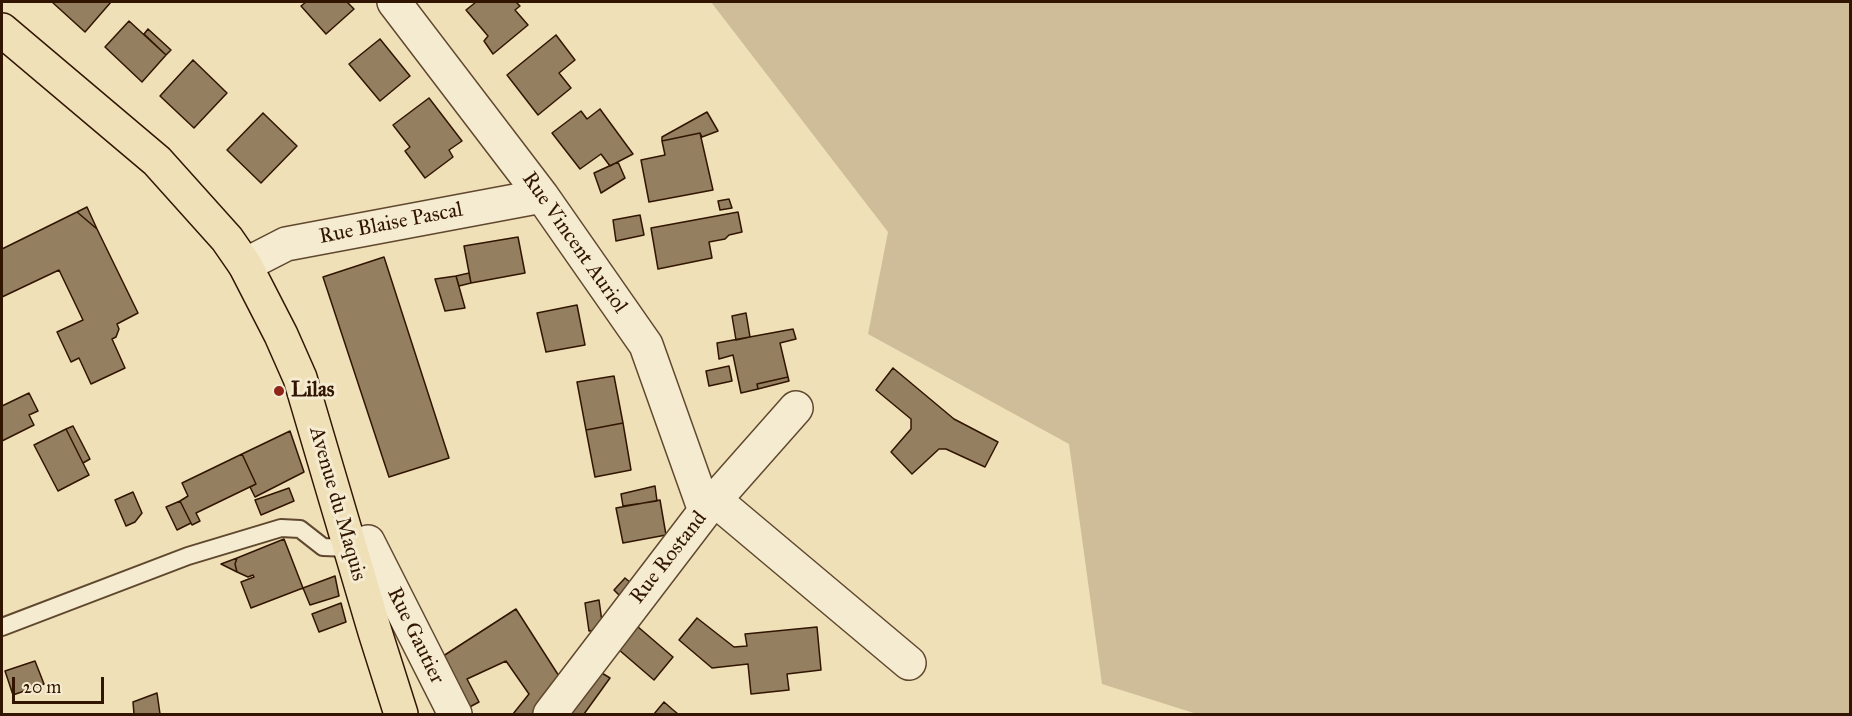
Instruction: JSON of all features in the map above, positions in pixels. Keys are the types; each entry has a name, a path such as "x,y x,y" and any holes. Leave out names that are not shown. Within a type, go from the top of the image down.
{"main road":[{"name":"Avenue du Maquis","path":"2,30 157,161 227,239 245,265 300,378 401,714"}],"street":[{"name":"Rue Vincent Auriol","path":"394,2 542,195 646,345 710,506"},
{"name":"Rue Blaise Pascal","path":"245,265 285,244 542,195"},
{"name":"Rue Rostand","path":"550,714 710,506 796,408"},
{"path":"710,506 909,663"},
{"name":"Rue Gautier","path":"350,548 368,542 455,714"}],"lane":[{"path":"2,627 188,556 281,528 300,529 323,547 350,548"}],"shaded area":[{"path":"711,2 1850,2 1850,714 1197,714 1102,684 1069,444 868,334 888,232"}],"building":[{"path":"52,2 111,2 85,32"},
{"path":"306,2 347,2 354,9 326,34 301,6"},
{"path":"476,2 516,2 520,6 515,10 528,25 493,54 484,41 488,36 466,10"},
{"path":"129,21 166,55 142,82 105,47"},
{"path":"148,29 171,50 166,55 144,34"},
{"path":"556,35 575,60 559,73 571,88 538,115 507,75"},
{"path":"380,39 410,76 380,101 349,64"},
{"path":"193,60 227,93 194,128 160,96"},
{"path":"429,98 462,141 449,150 453,157 425,178 405,151 410,147 393,125"},
{"path":"600,109 633,154 610,166 601,154 580,169 552,133 581,111 587,119"},
{"path":"707,112 718,131 702,137 700,133 662,141 662,137"},
{"path":"263,113 297,146 261,183 227,150"},
{"path":"700,133 713,190 649,202 641,160 665,155 662,141"},
{"path":"618,162 625,178 601,193 594,173"},
{"path":"729,199 732,208 720,210 718,201"},
{"path":"87,207 97,229 77,212"},
{"path":"77,212 97,229 138,313 117,324 119,329 116,337 112,339 125,368 91,384 79,358 71,362 57,332 83,320 59,270 2,297 2,249"},
{"path":"738,212 742,232 709,242 712,258 658,269 651,228"},
{"path":"640,215 644,235 616,241 613,220"},
{"path":"518,237 525,273 471,283 464,246"},
{"path":"384,257 449,458 389,477 323,277"},
{"path":"469,273 471,283 459,286 456,276"},
{"path":"456,276 465,308 445,311 435,279"},
{"path":"577,305 585,345 546,352 537,313"},
{"path":"746,313 750,337 736,340 732,316"},
{"path":"793,329 796,339 780,343 788,377 757,384 758,389 741,393 733,355 719,359 717,343"},
{"path":"729,366 732,381 709,386 706,371"},
{"path":"893,368 954,419 998,442 985,467 946,449 939,449 912,474 891,452 911,429 911,419 876,390"},
{"path":"614,376 623,423 586,430 577,382"},
{"path":"788,377 789,381 758,389 757,384"},
{"path":"29,393 38,411 29,415 34,425 2,441 2,406"},
{"path":"623,423 631,470 595,477 586,430"},
{"path":"73,426 90,459 83,463 66,429"},
{"path":"66,429 89,475 58,491 34,445"},
{"path":"290,431 304,472 255,497 250,487 256,484 242,454"},
{"path":"242,454 256,484 196,513 200,521 192,525 180,501 188,496 182,483"},
{"path":"655,486 657,501 623,506 621,494"},
{"path":"289,488 294,501 261,515 255,500"},
{"path":"133,492 142,513 135,522 126,526 115,500"},
{"path":"660,500 666,535 623,543 616,508"},
{"path":"180,501 191,523 177,530 166,507"},
{"path":"284,539 303,588 251,608 241,582 254,577 237,572 235,564 237,558"},
{"path":"237,558 235,564 237,572 221,564"},
{"path":"335,576 339,596 310,605 303,588"},
{"path":"625,578 637,588 625,601 614,590"},
{"path":"599,600 603,629 589,631 585,603"},
{"path":"341,603 346,622 319,632 312,614"},
{"path":"516,609 566,687 545,714 513,714 529,694 506,661 467,679 479,702 464,710 437,660"},
{"path":"697,618 734,647 747,646 745,634 817,627 821,670 787,674 789,690 751,694 748,664 712,668 679,640"},
{"path":"630,620 673,657 654,680 611,643"},
{"path":"35,661 44,684 13,695 5,671"},
{"path":"592,667 610,678 584,714 559,714"},
{"path":"157,693 160,714 134,714 133,702"},
{"path":"664,702 672,709 678,714 654,714"}],"place":[{"name":"Lilas","path":"279,391"}]}
